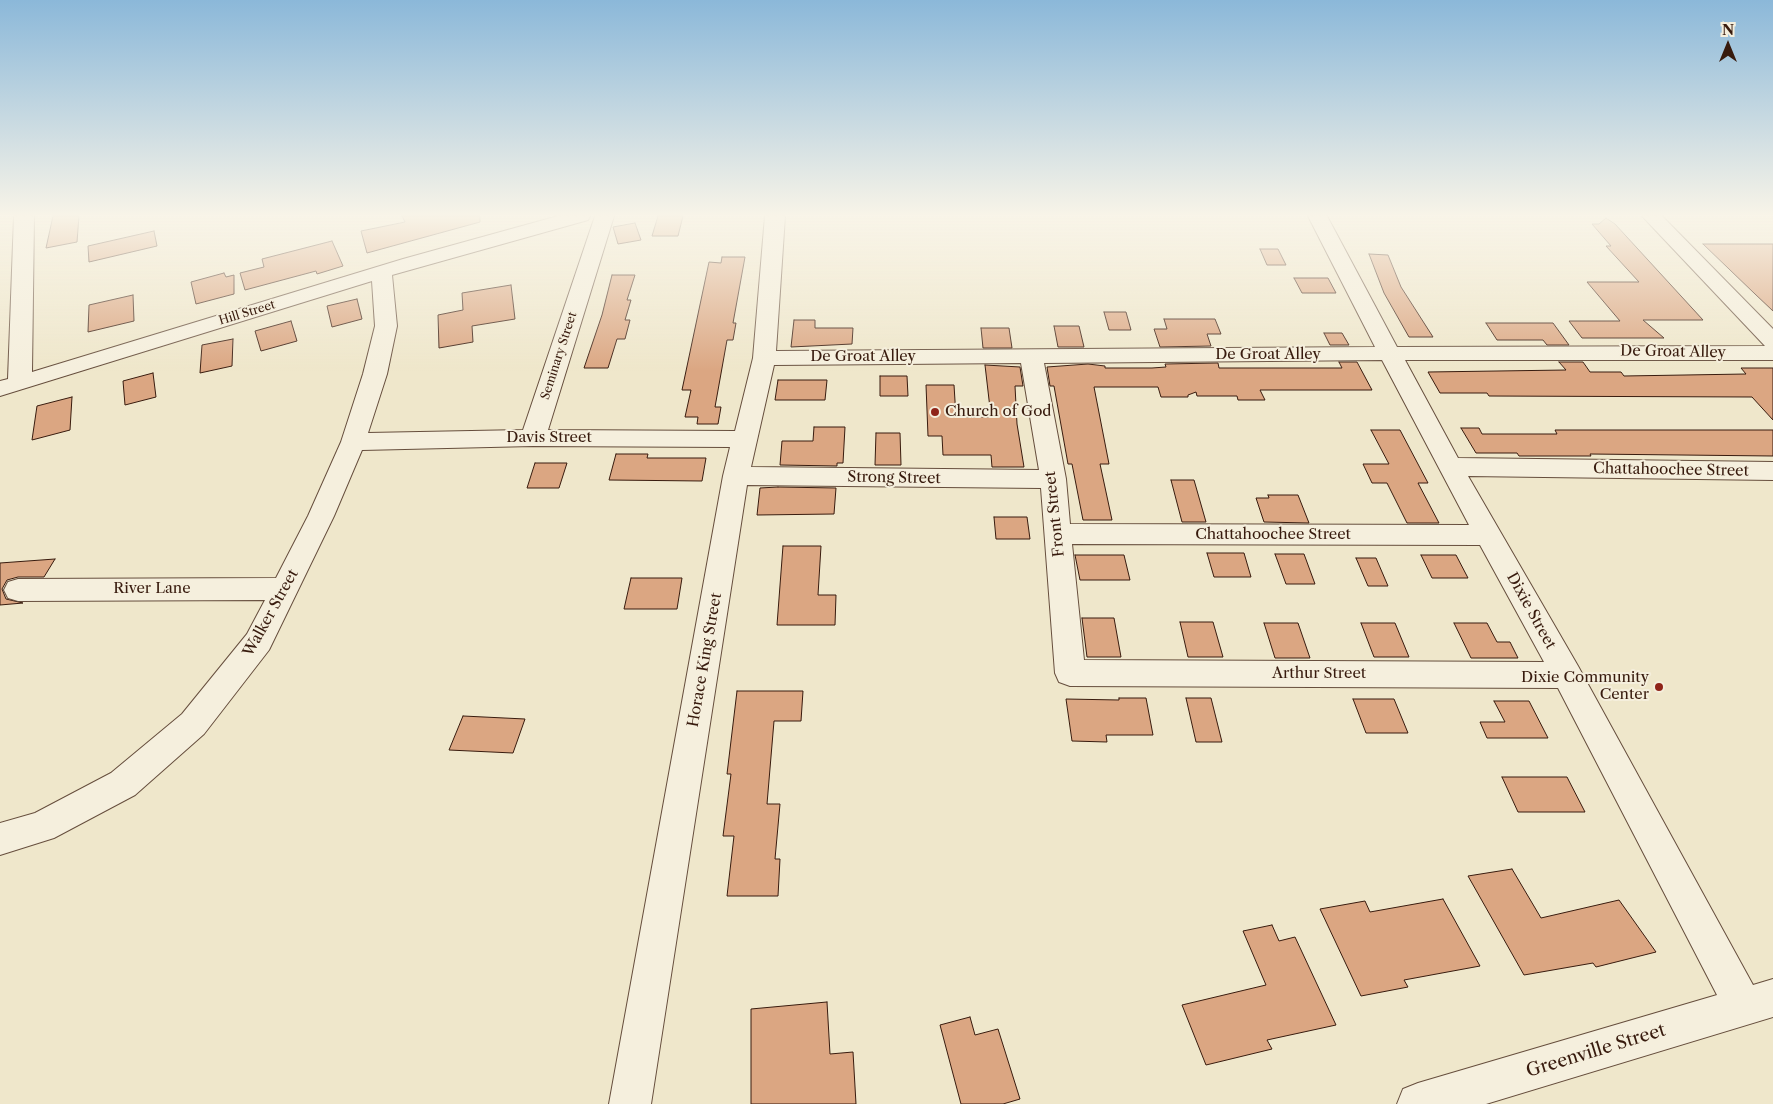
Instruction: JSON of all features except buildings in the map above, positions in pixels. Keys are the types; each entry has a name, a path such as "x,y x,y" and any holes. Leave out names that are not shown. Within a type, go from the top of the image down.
{"street":[{"path":"20,382 23,268"},
{"name":"Hill Street","path":"0,389 395,268"},
{"name":"Seminary Street","path":"532,438 588,268"},
{"name":"Horace King Street","path":"630,1104 736,476 764,358 771,268"},
{"name":"Dixie Street","path":"1344,268 1450,467 1567,675 1759,1002"},
{"path":"1701,268 1773,342"},
{"name":"Walker Street","path":"0,840 42,827 123,784 193,724 258,642 322,516 353,442 375,374 386,326 381,272"},
{"name":"De Groat Alley","path":"764,358 1391,355 1584,352 1773,353"},
{"name":"Front Street","path":"1031,356 1053,479 1070,673"},
{"name":"Davis Street","path":"353,442 532,438 744,439"},
{"name":"Chattahoochee Street","path":"1450,467 1773,471"},
{"name":"Strong Street","path":"736,476 1053,479"},
{"name":"Chattahoochee Street","path":"1057,534 1488,535"},
{"name":"River Lane","path":"18,590 285,589"},
{"name":"Arthur Street","path":"1070,673 1567,675"},
{"name":"Greenville Street","path":"1418,1104 1759,1002"}],"place":[{"name":"Church of God","path":"935,412"},
{"name":"Dixie Community Center","path":"1659,687"}]}
